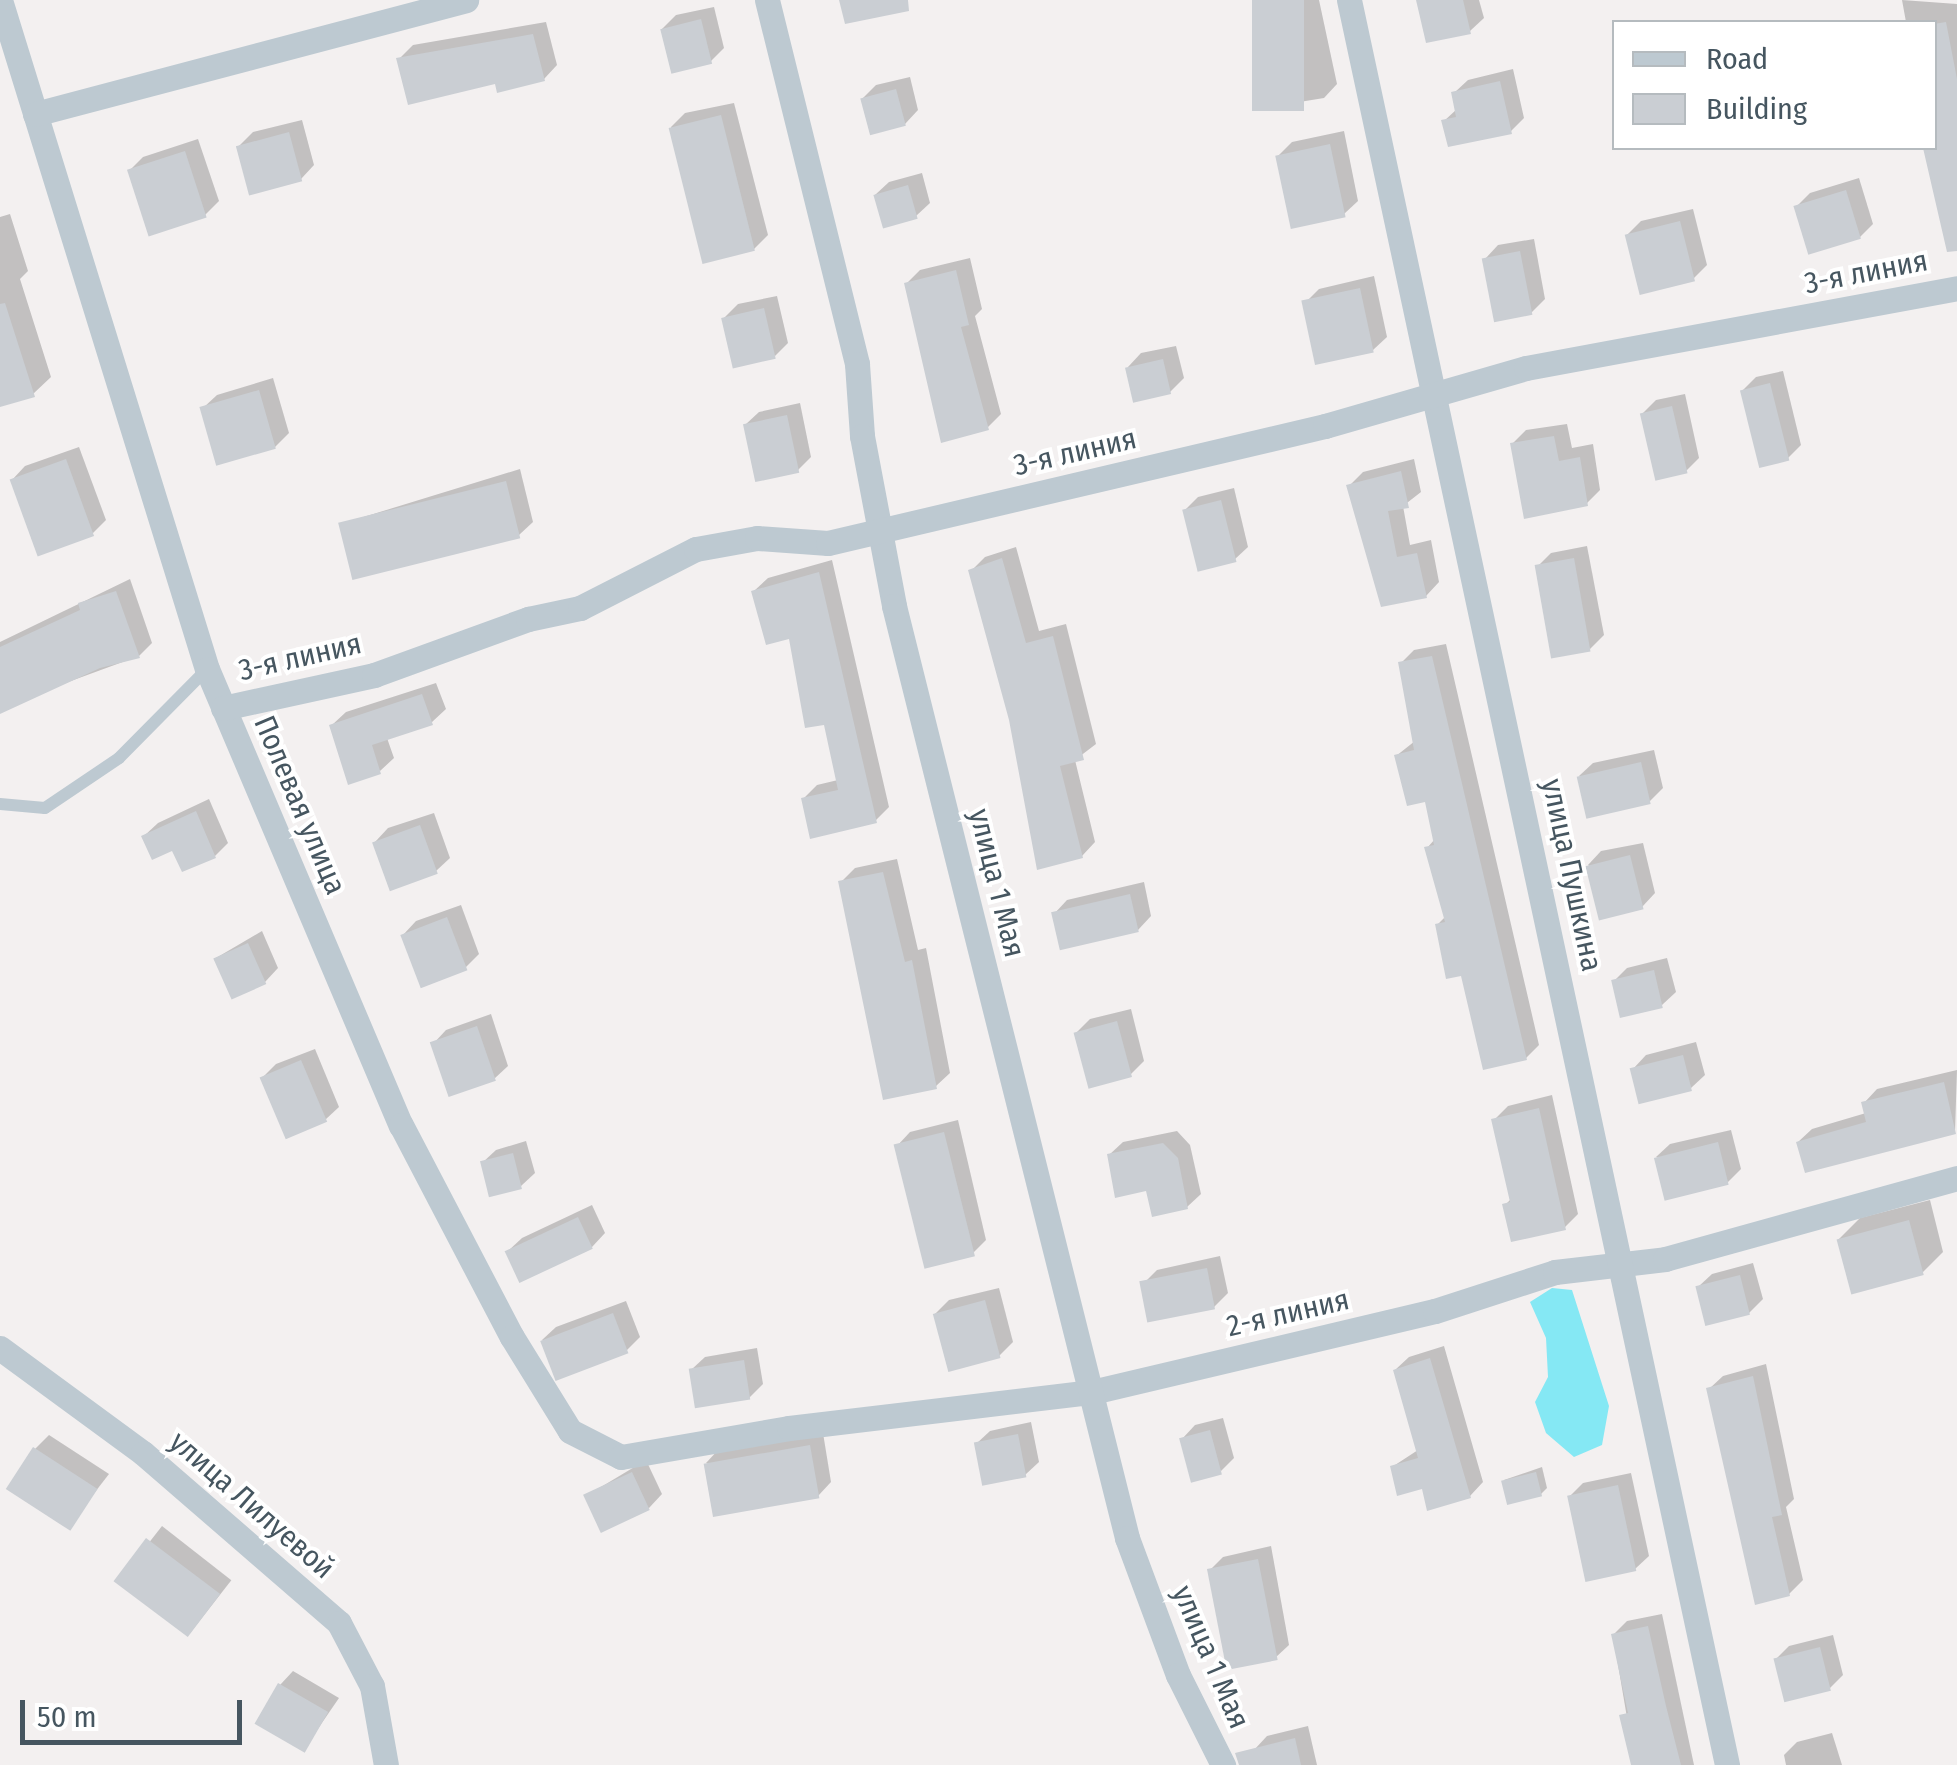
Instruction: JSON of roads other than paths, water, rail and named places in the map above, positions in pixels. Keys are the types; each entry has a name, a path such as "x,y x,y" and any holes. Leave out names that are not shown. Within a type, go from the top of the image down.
{"street":[{"name":"Полевая улица","path":"0,0 206,669 401,1125 512,1338 570,1432 621,1457"},
{"path":"35,114 466,0"},
{"name":"улица 1 Мая","path":"767,0 858,364 862,436 894,606 1127,1538 1178,1675 1223,1765"},
{"name":"улица Пушкина","path":"1348,0 1437,397 1727,1765"},
{"name":"3-я линия","path":"223,708 374,675 528,619 580,608 696,548 758,538 828,543 1437,397 1526,368 1957,288"},
{"name":"2-я линия","path":"621,1457 789,1428 1092,1392 1436,1311 1555,1272 1620,1261 1665,1259 1957,1178"},
{"name":"улица Лилуевой","path":"0,1348 143,1453 339,1623 372,1686 386,1765"}],"lane":[{"path":"0,804 46,808 119,758 206,669"}],"water":[{"path":"1552,1288 1572,1290 1609,1406 1602,1445 1574,1457 1546,1433 1535,1402 1548,1377 1546,1338 1530,1302"}]}
